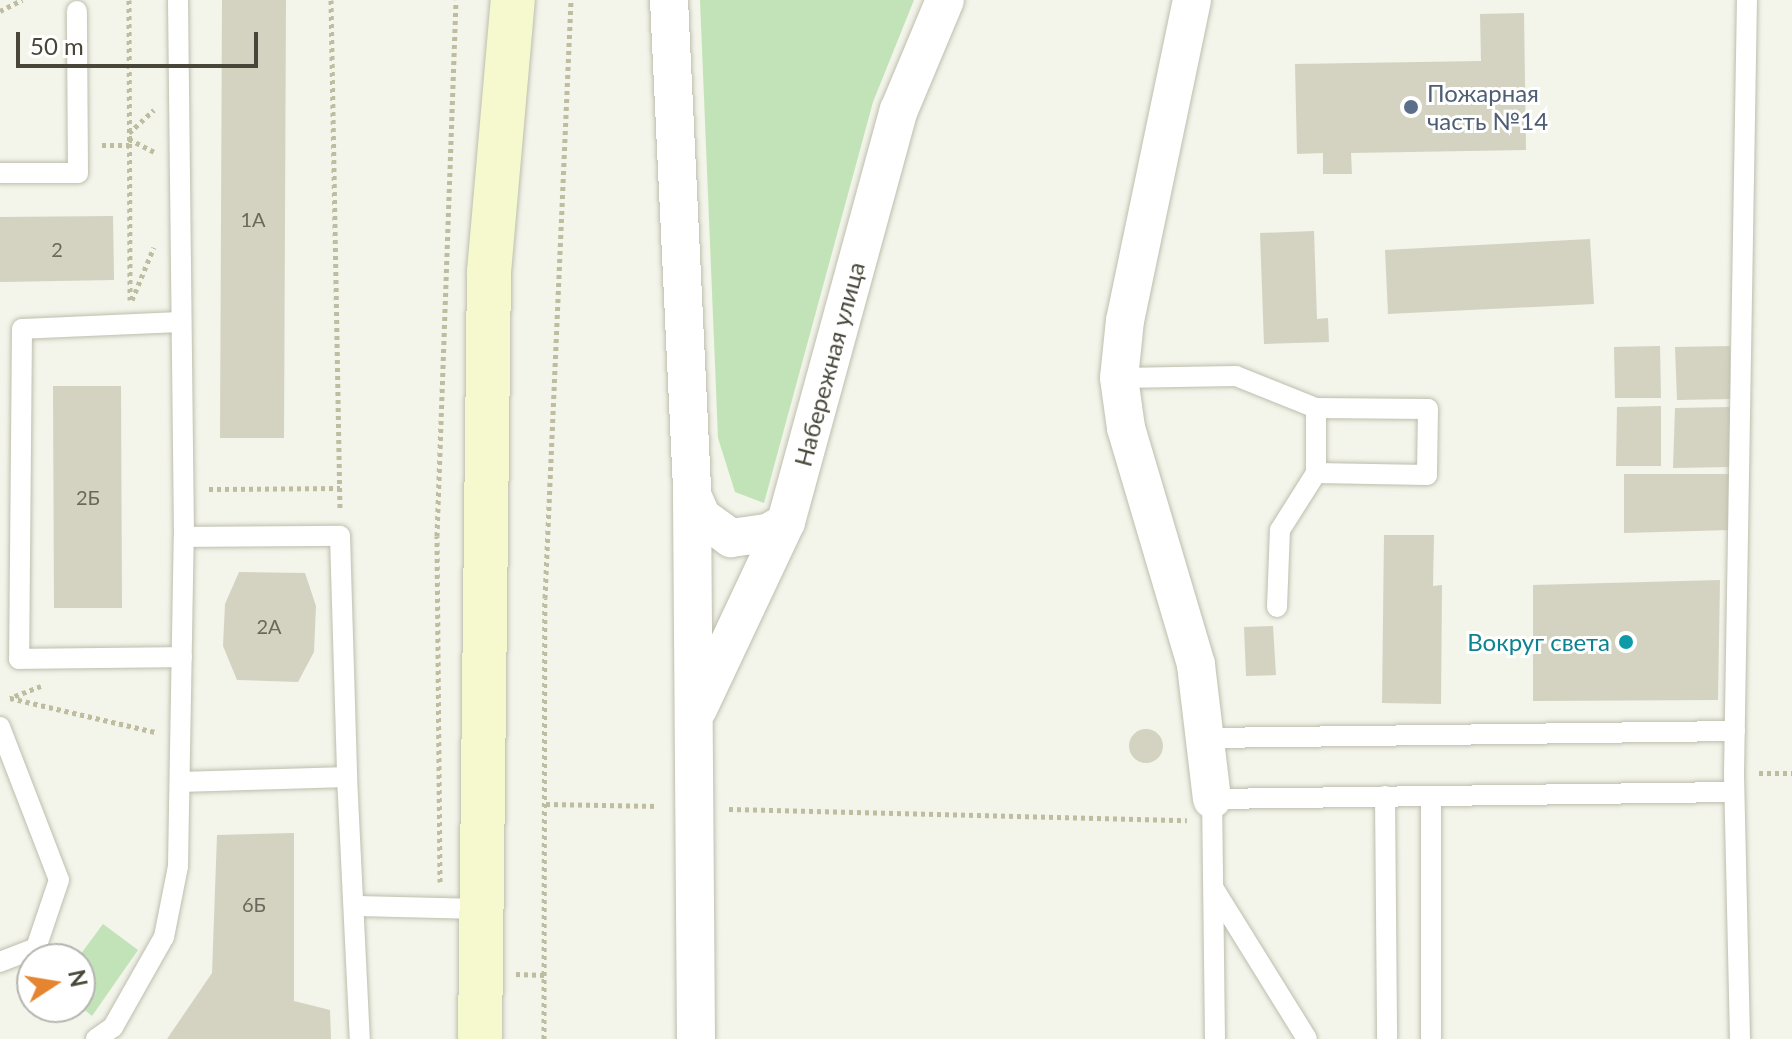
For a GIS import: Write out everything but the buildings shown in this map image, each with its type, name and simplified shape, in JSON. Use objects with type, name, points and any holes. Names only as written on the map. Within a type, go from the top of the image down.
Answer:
[{"type":"street","points":[[480,1039],[460,908],[488,287],[513,0]]},
{"type":"street","points":[[669,0],[692,495],[696,1039]]},
{"type":"street","name":"Набережная улица","points":[[693,720],[786,522],[899,110],[945,0]]},
{"type":"street","points":[[1192,0],[1125,320],[1119,378],[1126,428],[1196,665],[1208,738],[1212,810]]},
{"type":"street","points":[[692,495],[702,517],[731,538],[758,536],[786,522]]},
{"type":"lane","points":[[96,1039],[113,1027],[164,937],[178,866],[184,537],[178,0]]},
{"type":"lane","points":[[1740,1039],[1734,792],[1747,0]]},
{"type":"lane","points":[[0,173],[78,173],[77,11]]},
{"type":"lane","points":[[181,322],[22,329],[19,659],[182,657]]},
{"type":"lane","points":[[1119,378],[1236,376],[1316,408],[1428,409],[1427,475],[1316,473]]},
{"type":"lane","points":[[1277,607],[1280,530],[1316,473],[1316,408]]},
{"type":"lane","points":[[184,537],[340,536],[347,777],[357,906],[360,1039]]},
{"type":"lane","points":[[0,962],[36,948],[59,880],[2,726]]},
{"type":"lane","points":[[1208,738],[1735,731]]},
{"type":"lane","points":[[181,782],[347,777]]},
{"type":"lane","points":[[1215,1039],[1212,810],[1385,796],[1734,792]]},
{"type":"lane","points":[[1385,796],[1387,1039]]},
{"type":"lane","points":[[1431,796],[1431,1039]]},
{"type":"lane","points":[[1214,889],[1307,1039]]},
{"type":"lane","points":[[357,906],[460,908]]},
{"type":"path","points":[[0,11],[22,0]]},
{"type":"path","points":[[129,0],[130,305]]},
{"type":"path","points":[[331,0],[340,536]]},
{"type":"path","points":[[456,0],[437,536],[460,908]]},
{"type":"path","points":[[544,1039],[545,598],[571,0]]},
{"type":"path","points":[[183,489],[340,488]]},
{"type":"path","points":[[2,726],[19,659]]},
{"type":"path","points":[[10,698],[54,681]]},
{"type":"path","points":[[10,698],[181,738]]},
{"type":"path","points":[[546,804],[658,806]]},
{"type":"path","points":[[724,809],[1212,810]]},
{"type":"green space","points":[[700,0],[914,0],[873,102],[764,503],[735,492],[718,438]]},
{"type":"green space","points":[[103,924],[138,950],[96,1010],[96,943],[89,943]]},
{"type":"place","name":"Пожарная часть №14","points":[[1411,107]]},
{"type":"place","name":"Вокруг света","points":[[1626,642]]}]
